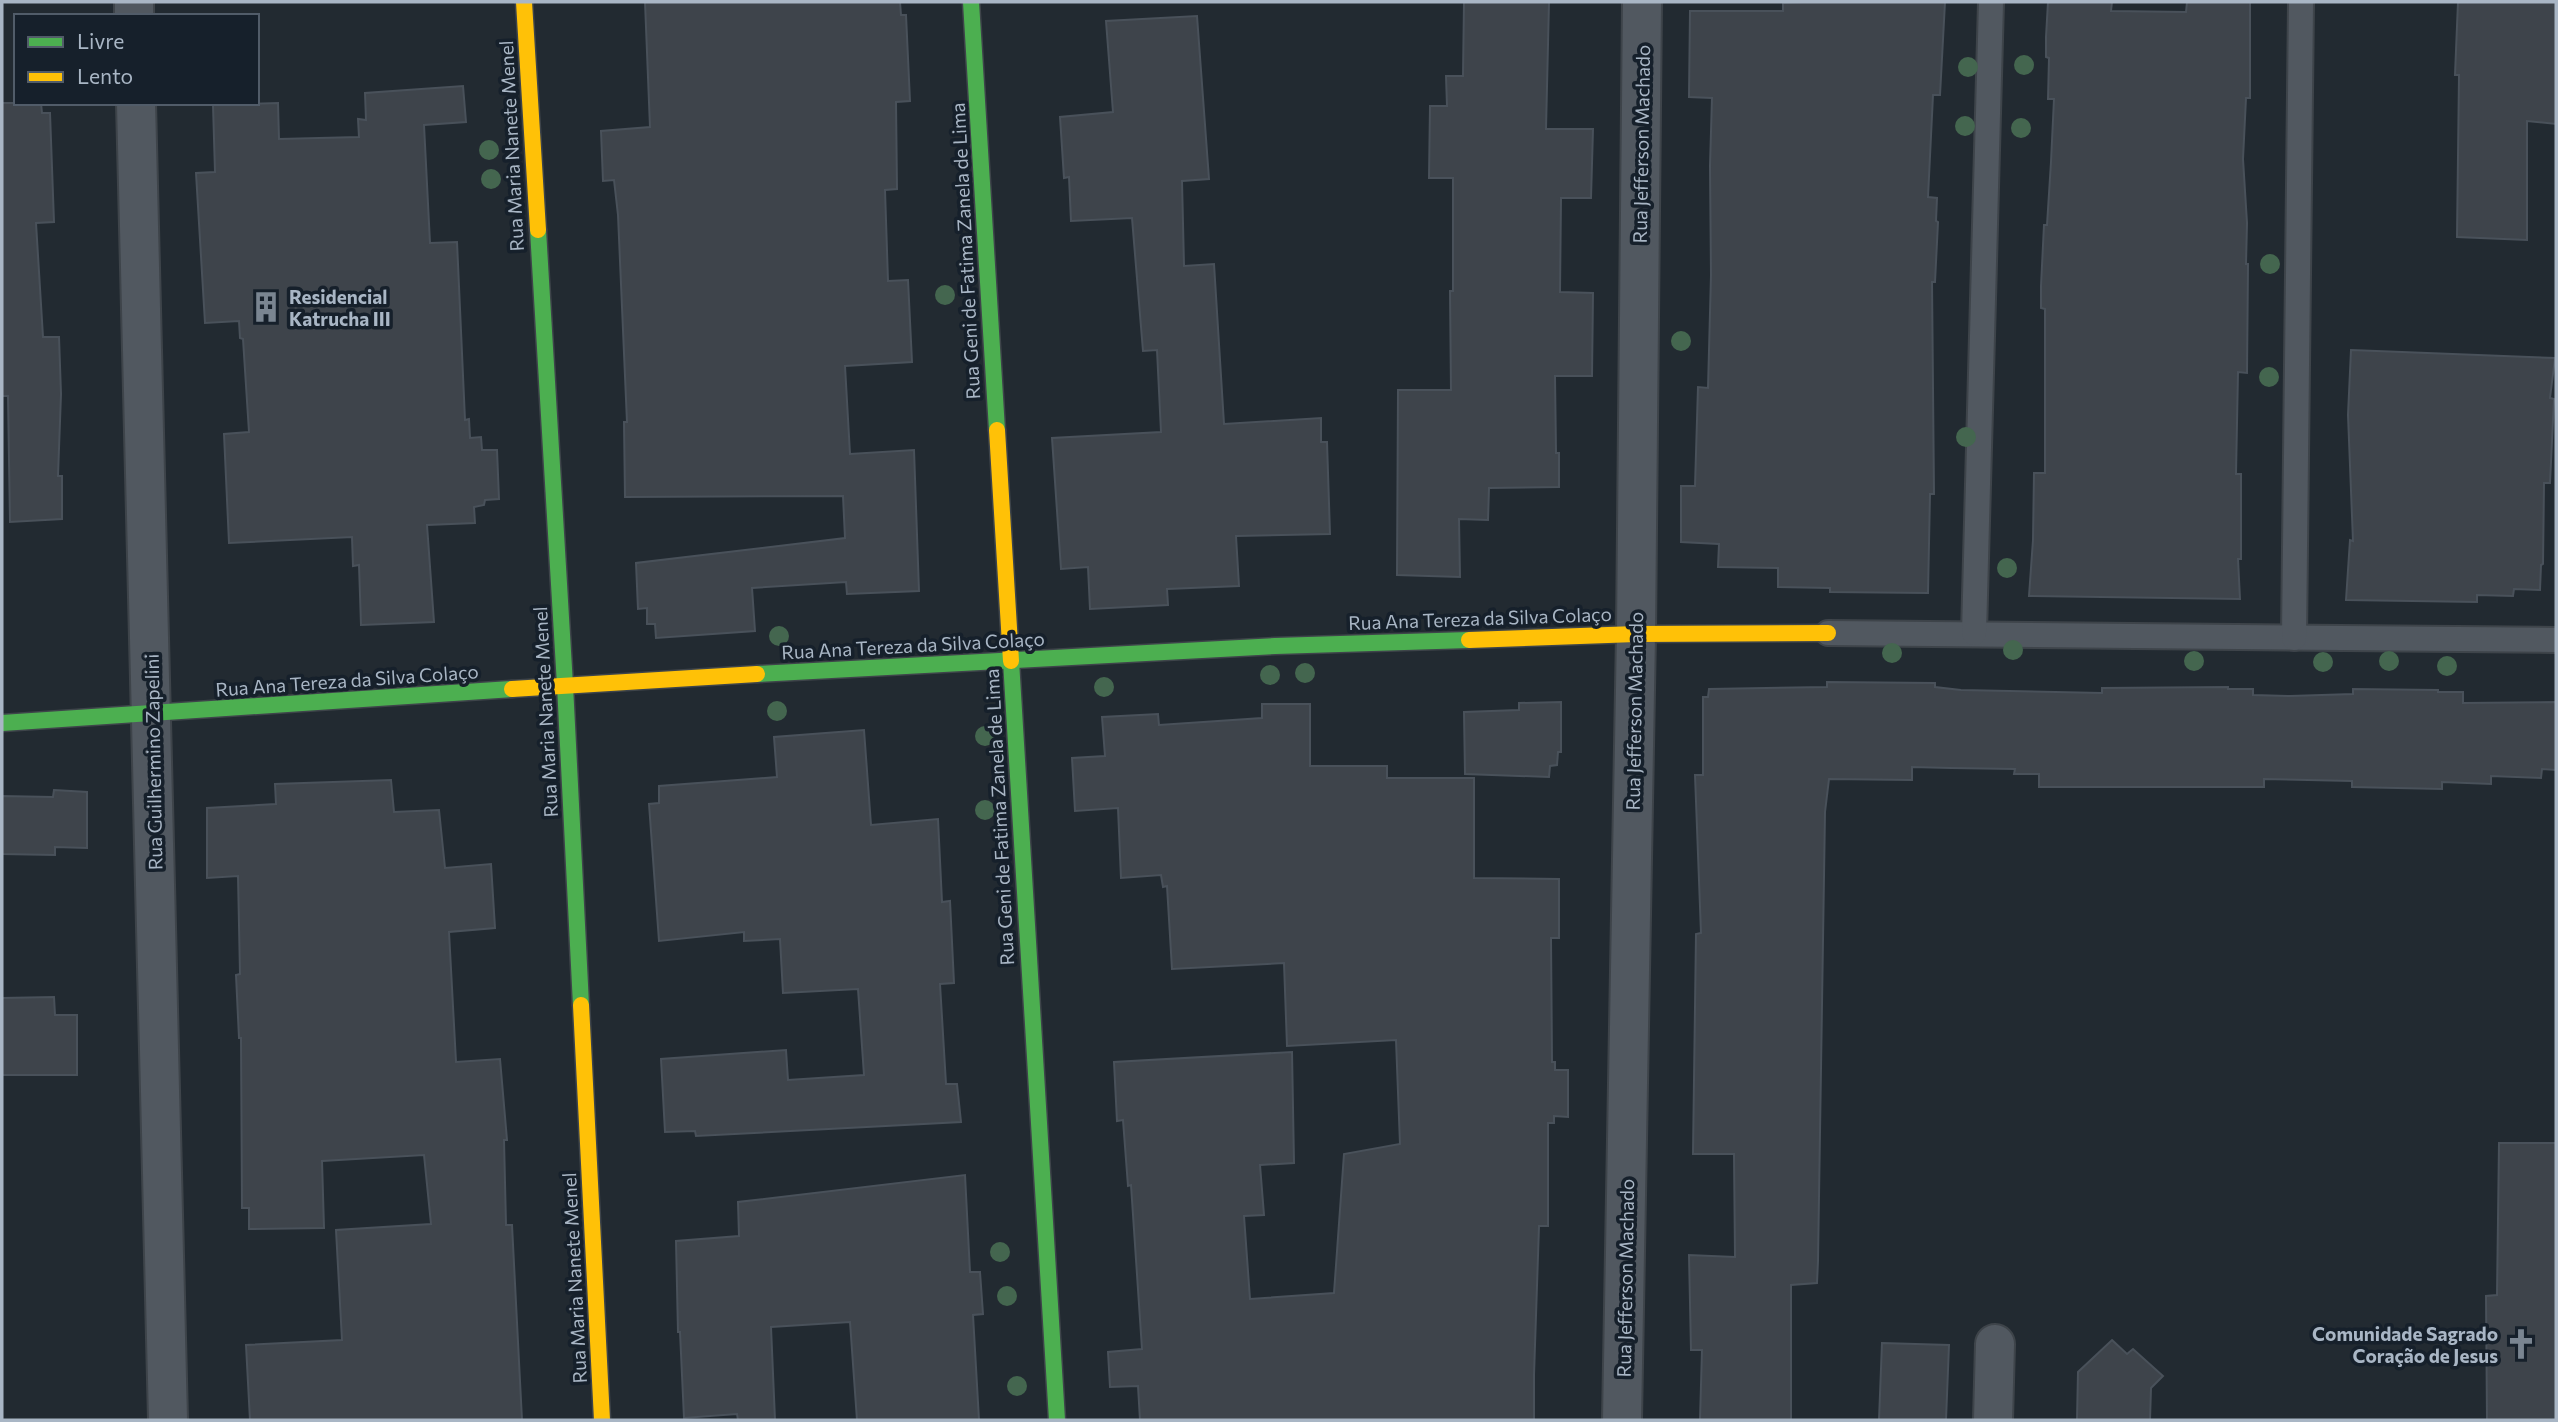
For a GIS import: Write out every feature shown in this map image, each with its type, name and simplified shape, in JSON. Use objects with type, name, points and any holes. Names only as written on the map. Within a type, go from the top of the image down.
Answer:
[{"type":"street","name":"Rua Maria Nanete Menel","points":[[524,2],[565,685],[603,1420]]},
{"type":"street","name":"Rua Geni de Fatima Zanela de Lima","points":[[971,2],[1057,1420]]},
{"type":"street","name":"Rua Jefferson Machado","points":[[1622,1420],[1636,634],[1642,2]]},
{"type":"street","name":"Rua Guilhermino Zapelini","points":[[136,105],[169,1420]]},
{"type":"street","name":"Rua Ana Tereza da Silva Colaço","points":[[2,723],[152,715],[565,685],[1394,641],[1636,634],[1828,633]]},
{"type":"street","points":[[1993,1420],[1995,1345]]},
{"type":"lane","points":[[1974,632],[1991,2]]},
{"type":"lane","points":[[2294,638],[2301,2]]},
{"type":"lane","points":[[1828,633],[1974,632],[2556,640]]},
{"type":"building","points":[[645,2],[900,2],[901,15],[906,15],[910,101],[896,102],[897,189],[885,190],[888,281],[908,280],[912,362],[845,366],[850,454],[914,450],[919,591],[847,594],[846,582],[752,588],[755,631],[656,638],[655,624],[647,624],[647,608],[638,609],[636,563],[845,538],[843,496],[625,497],[624,422],[627,422],[618,215],[614,180],[603,181],[601,131],[650,127]]},
{"type":"building","points":[[1464,2],[1549,2],[1546,129],[1593,129],[1591,198],[1561,198],[1560,292],[1593,293],[1592,376],[1555,376],[1559,487],[1489,488],[1488,520],[1459,519],[1460,577],[1397,575],[1398,390],[1451,390],[1453,178],[1429,178],[1430,106],[1447,106],[1446,76],[1463,76]]},
{"type":"building","points":[[1945,2],[1940,95],[1933,95],[1928,197],[1937,198],[1938,222],[1935,282],[1932,282],[1934,494],[1930,494],[1928,593],[1830,592],[1830,588],[1778,587],[1778,568],[1718,567],[1719,544],[1681,542],[1681,486],[1695,486],[1698,387],[1708,388],[1711,275],[1712,98],[1689,97],[1690,11],[1783,11],[1783,3]]},
{"type":"building","points":[[2048,2],[2112,2],[2111,11],[2186,12],[2187,2],[2250,2],[2250,98],[2246,98],[2243,159],[2248,264],[2247,373],[2238,372],[2236,474],[2241,474],[2241,559],[2238,559],[2240,599],[2029,596],[2034,473],[2045,473],[2045,309],[2041,308],[2041,286],[2054,99],[2048,99]]},
{"type":"building","points":[[2458,2],[2556,2],[2556,124],[2527,121],[2527,240],[2457,237],[2459,75],[2455,75]]},
{"type":"building","points":[[1197,16],[1209,179],[1182,181],[1184,266],[1214,264],[1224,424],[1321,418],[1321,442],[1327,442],[1330,534],[1236,536],[1239,586],[1167,589],[1168,605],[1090,609],[1088,567],[1061,569],[1052,438],[1161,432],[1157,350],[1143,351],[1132,218],[1071,221],[1069,177],[1064,178],[1060,117],[1113,112],[1106,21]]},
{"type":"building","points":[[463,86],[466,122],[424,125],[430,243],[457,242],[465,420],[469,419],[470,438],[481,437],[482,450],[497,450],[499,499],[485,500],[484,505],[474,507],[475,523],[427,525],[434,622],[361,625],[359,565],[353,566],[352,537],[229,543],[224,434],[249,432],[243,339],[240,338],[239,321],[205,323],[196,173],[215,172],[213,105],[278,103],[279,139],[359,137],[358,119],[366,120],[365,93]]},
{"type":"building","points":[[2,103],[41,105],[42,113],[50,113],[54,222],[36,223],[43,337],[59,337],[61,394],[58,476],[62,476],[62,519],[10,522],[8,396],[2,396]]},
{"type":"building","points":[[2351,350],[2555,358],[2550,398],[2554,399],[2550,483],[2544,483],[2540,590],[2514,589],[2513,596],[2477,595],[2477,602],[2346,600],[2350,540],[2353,541],[2348,415]]},
{"type":"building","points":[[1827,682],[1935,683],[1935,687],[1961,690],[2102,693],[2102,688],[2228,687],[2253,689],[2253,695],[2290,696],[2353,694],[2353,689],[2438,690],[2463,692],[2463,703],[2556,702],[2556,770],[2542,769],[2541,778],[2491,776],[2491,784],[2442,782],[2442,789],[2352,787],[2352,781],[2264,779],[2264,787],[2039,787],[2039,774],[2014,774],[2015,769],[1912,767],[1912,780],[1829,779],[1825,812],[1817,1283],[1791,1285],[1791,1420],[1700,1420],[1702,1350],[1691,1350],[1689,1255],[1735,1257],[1734,1154],[1693,1154],[1696,934],[1701,933],[1695,775],[1703,775],[1703,697],[1708,697],[1709,689],[1827,687]]},
{"type":"building","points":[[1561,702],[1561,752],[1558,752],[1557,765],[1550,766],[1549,777],[1465,774],[1464,712],[1519,710],[1519,703]]},
{"type":"building","points":[[1262,704],[1310,704],[1310,766],[1387,766],[1387,778],[1474,778],[1474,878],[1559,879],[1559,938],[1551,938],[1552,1062],[1555,1062],[1555,1070],[1568,1070],[1568,1117],[1554,1116],[1554,1123],[1548,1123],[1548,1226],[1539,1226],[1534,1420],[1140,1420],[1138,1386],[1110,1387],[1108,1352],[1142,1349],[1131,1185],[1128,1186],[1123,1120],[1117,1121],[1114,1062],[1292,1052],[1294,1163],[1260,1165],[1264,1215],[1244,1216],[1250,1299],[1334,1293],[1344,1154],[1400,1144],[1396,1040],[1287,1046],[1284,963],[1172,969],[1167,886],[1163,887],[1161,875],[1121,878],[1118,808],[1075,811],[1072,758],[1105,756],[1102,717],[1158,714],[1159,725],[1262,718]]},
{"type":"building","points":[[864,730],[871,825],[938,819],[942,902],[950,901],[954,983],[940,984],[946,1084],[957,1084],[961,1122],[696,1136],[695,1131],[665,1132],[661,1059],[786,1050],[788,1080],[864,1075],[858,989],[783,993],[780,939],[744,941],[744,932],[659,941],[649,804],[659,803],[659,786],[777,777],[774,737]]},
{"type":"building","points":[[391,780],[394,812],[439,810],[445,868],[491,864],[495,928],[449,932],[456,1062],[500,1059],[507,1140],[504,1140],[506,1225],[512,1225],[522,1420],[250,1420],[246,1345],[342,1340],[336,1230],[431,1224],[424,1155],[322,1161],[324,1228],[249,1229],[249,1208],[242,1208],[241,1038],[236,975],[240,974],[238,876],[207,878],[207,808],[276,804],[275,784]]},
{"type":"building","points":[[54,790],[87,792],[87,848],[55,847],[55,855],[2,854],[2,796],[53,797]]},
{"type":"building","points":[[54,997],[55,1015],[77,1015],[77,1075],[2,1075],[2,998]]},
{"type":"building","points":[[2499,1143],[2556,1143],[2556,1420],[2487,1420],[2486,1296],[2497,1295]]},
{"type":"building","points":[[965,1175],[970,1272],[980,1272],[983,1314],[973,1315],[979,1420],[857,1420],[850,1322],[771,1327],[775,1420],[738,1420],[737,1414],[684,1418],[678,1332],[676,1241],[739,1236],[738,1202]]},
{"type":"building","points":[[2112,1340],[2127,1354],[2133,1349],[2163,1376],[2151,1388],[2150,1420],[2077,1420],[2078,1372]]},
{"type":"building","points":[[1882,1343],[1949,1345],[1946,1420],[1879,1420]]},
{"type":"traffic: fast","points":[[971,2],[997,430]]},
{"type":"traffic: fast","points":[[538,230],[581,1005]]},
{"type":"traffic: fast","points":[[757,674],[1275,646],[1469,640]]},
{"type":"traffic: fast","points":[[1011,661],[1057,1420]]},
{"type":"traffic: fast","points":[[2,723],[512,689]]},
{"type":"traffic: slow","points":[[524,2],[538,230]]},
{"type":"traffic: slow","points":[[997,430],[1011,661]]},
{"type":"traffic: slow","points":[[1469,640],[1636,634],[1828,633]]},
{"type":"traffic: slow","points":[[512,689],[757,674]]},
{"type":"traffic: slow","points":[[581,1005],[602,1420]]},
{"type":"place","name":"Residencial Katrucha III","points":[[266,307]]},
{"type":"place","name":"Comunidade Sagrado Coração de Jesus","points":[[2521,1344]]}]
